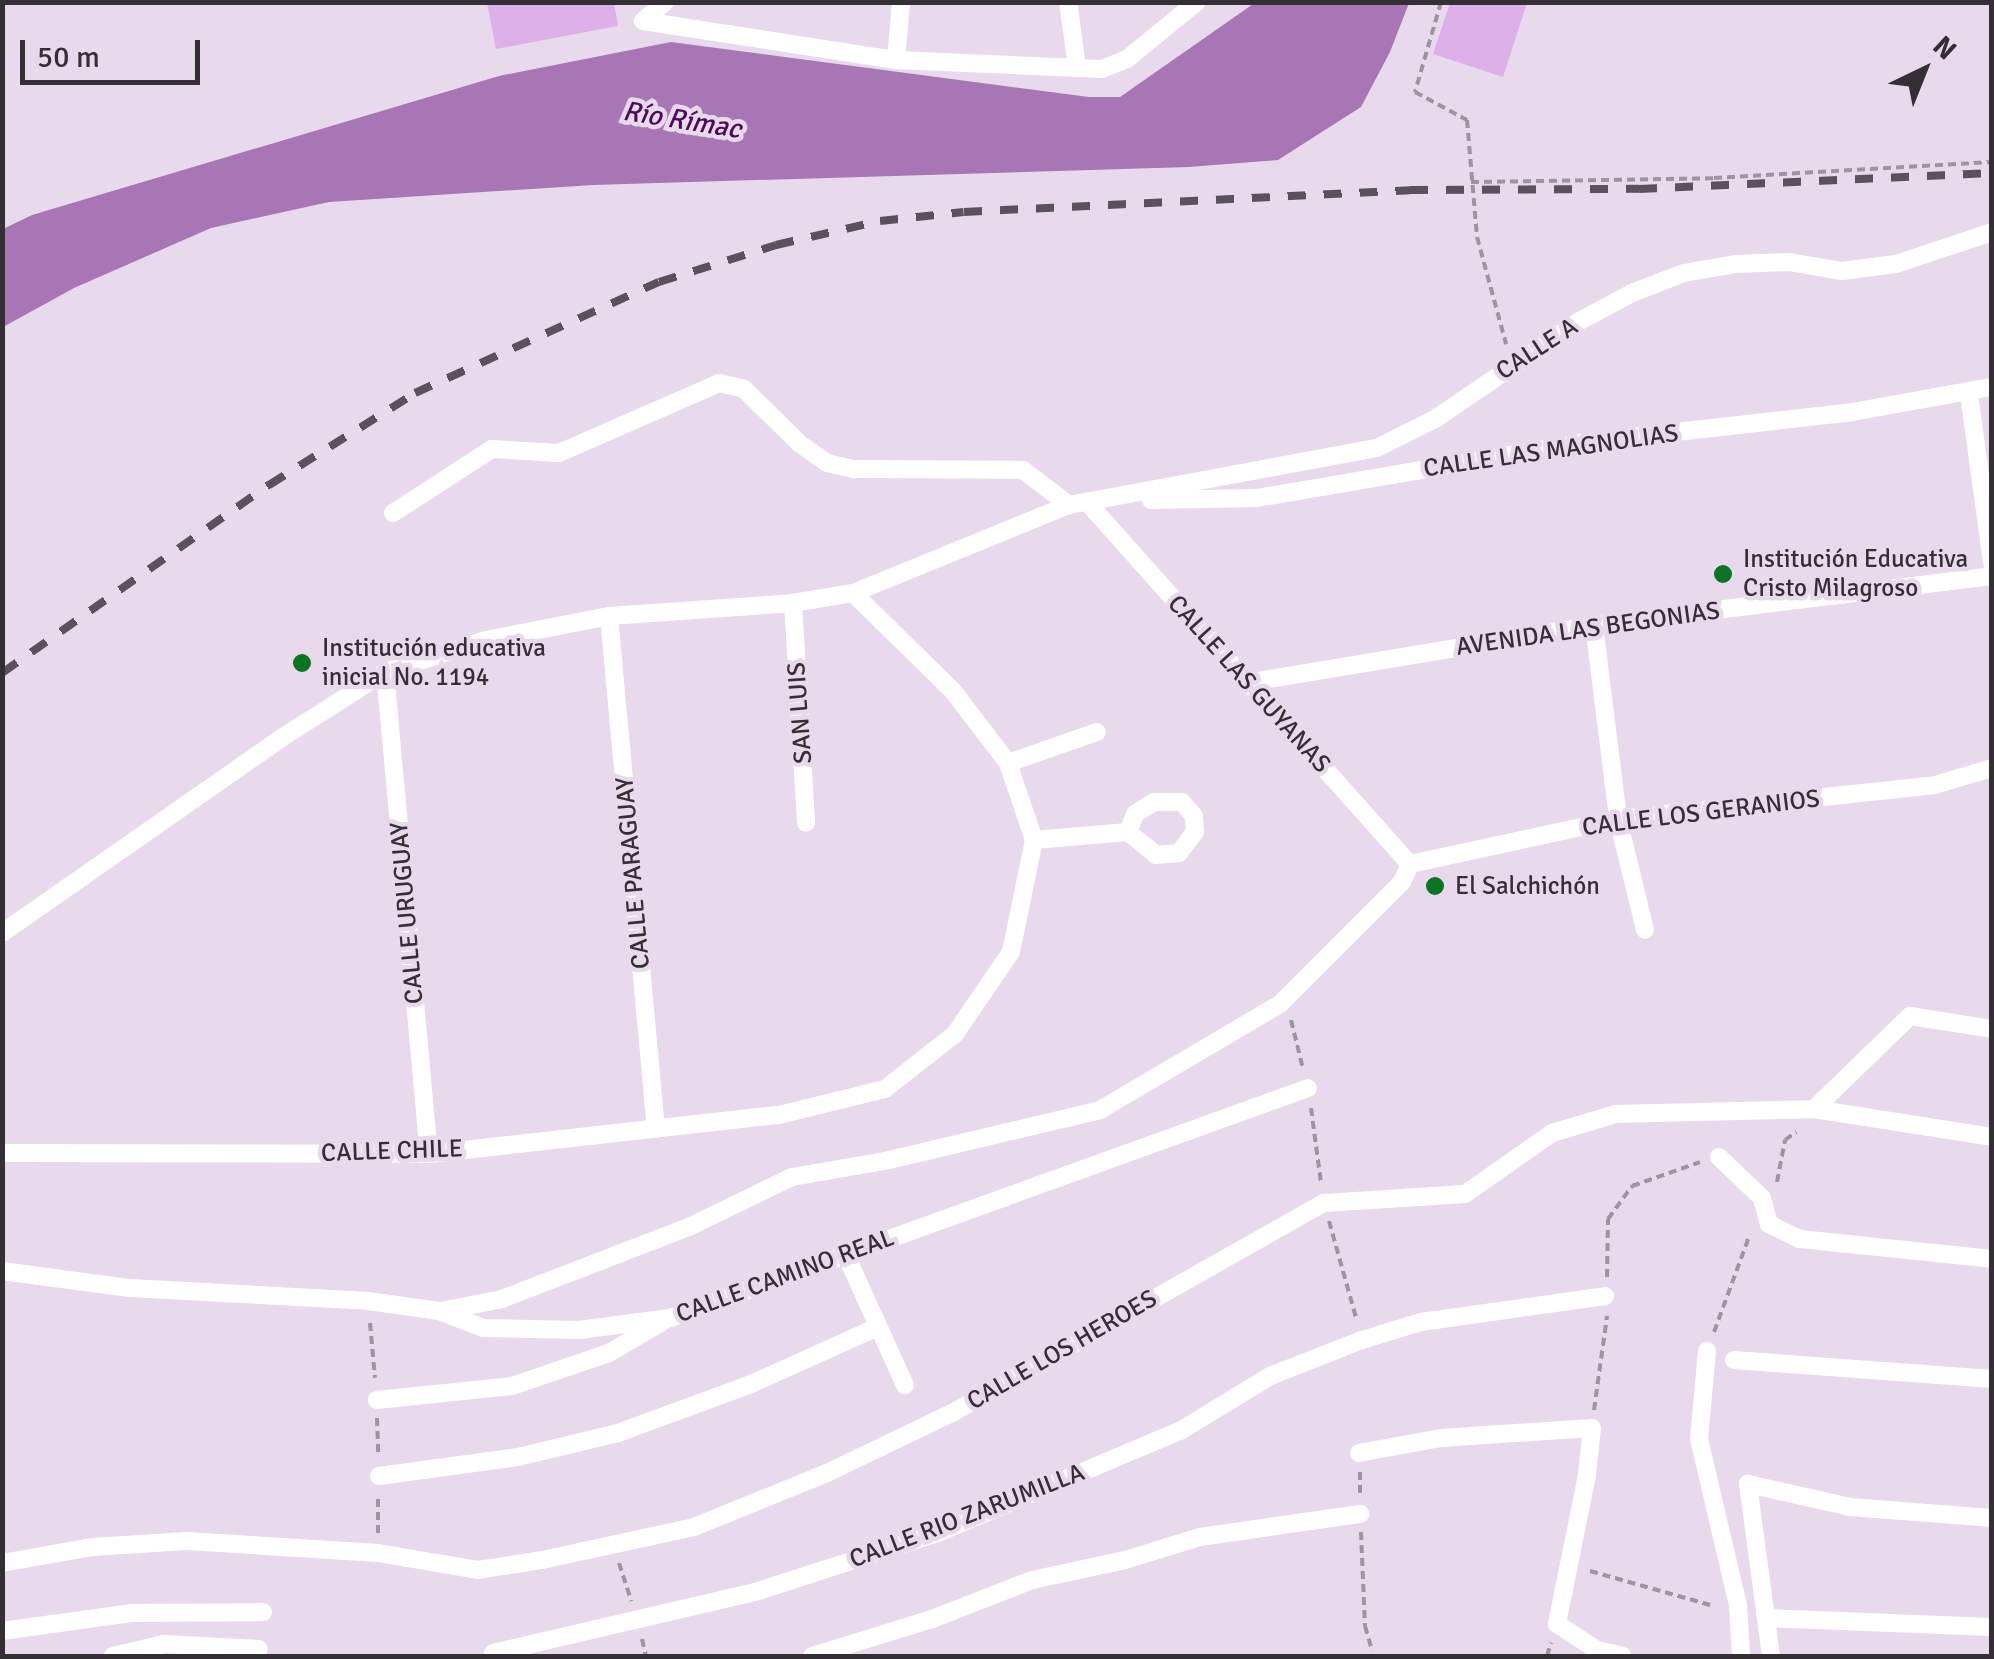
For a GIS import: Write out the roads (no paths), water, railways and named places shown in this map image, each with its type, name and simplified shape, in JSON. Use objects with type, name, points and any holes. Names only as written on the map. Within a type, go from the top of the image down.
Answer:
[{"type":"street","points":[[665,2],[644,21],[896,60],[1102,69],[1127,59],[1197,2]]},
{"type":"street","points":[[896,60],[901,2]]},
{"type":"street","points":[[1068,2],[1077,67]]},
{"type":"street","name":"CALLE A","points":[[2,934],[283,737],[386,672],[486,640],[610,616],[793,602],[854,593],[1069,505],[1377,448],[1435,419],[1512,365],[1632,292],[1684,273],[1736,264],[1789,262],[1842,271],[1896,264],[1992,232]]},
{"type":"street","points":[[393,513],[492,449],[558,453],[719,384],[744,388],[800,444],[827,462],[854,469],[1023,470],[1069,505]]},
{"type":"street","name":"CALLE LAS MAGNOLIAS","points":[[1110,500],[1258,498],[1578,444],[1969,394],[1992,387]]},
{"type":"street","points":[[1969,394],[1992,562]]},
{"type":"street","name":"CALLE LAS GUYANAS","points":[[1088,502],[1410,864]]},
{"type":"street","name":"AVENIDA LAS BEGONIAS","points":[[1246,683],[1594,625],[1992,576]]},
{"type":"street","points":[[854,593],[953,691],[1008,763],[1034,840],[1128,832]]},
{"type":"street","name":"SAN LUIS","points":[[793,602],[806,823]]},
{"type":"street","name":"CALLE PARAGUAY","points":[[610,616],[656,1129]]},
{"type":"street","points":[[1594,625],[1618,819],[1644,930]]},
{"type":"street","name":"CALLE URUGUAY","points":[[386,672],[430,1154]]},
{"type":"street","points":[[1008,763],[1097,732]]},
{"type":"street","name":"CALLE LOS GERANIOS","points":[[1410,864],[1618,819],[1935,785],[1992,768]]},
{"type":"street","name":"CALLE CHILE","points":[[2,1152],[430,1154],[779,1115],[885,1089],[954,1034],[1010,952],[1034,840]]},
{"type":"street","points":[[438,1311],[502,1299],[691,1226],[792,1177],[885,1161],[1100,1110],[1280,1004],[1402,882],[1410,864]]},
{"type":"street","points":[[1814,1109],[1910,1016],[1992,1029]]},
{"type":"street","name":"CALLE CAMINO REAL","points":[[2,1271],[130,1288],[368,1300],[438,1311],[483,1328],[579,1330],[670,1318],[1308,1088]]},
{"type":"street","name":"CALLE LOS HEROES","points":[[2,1564],[92,1547],[187,1541],[378,1553],[478,1570],[694,1527],[827,1473],[954,1412],[1324,1203],[1465,1194],[1552,1132],[1616,1114],[1684,1109],[1730,1114],[1814,1109],[1992,1138]]},
{"type":"street","points":[[1719,1157],[1762,1198],[1769,1224],[1800,1240],[1992,1259]]},
{"type":"street","points":[[846,1253],[906,1385]]},
{"type":"street","name":"CALLE RIO ZARUMILLA","points":[[493,1653],[755,1592],[938,1532],[1180,1432],[1270,1376],[1362,1340],[1421,1322],[1606,1296]]},
{"type":"street","points":[[377,1400],[512,1386],[609,1353],[670,1318]]},
{"type":"street","points":[[378,1476],[518,1458],[618,1433],[750,1384],[878,1327]]},
{"type":"street","points":[[1707,1351],[1699,1439],[1738,1605],[1741,1656]]},
{"type":"street","points":[[1734,1360],[1992,1380]]},
{"type":"street","points":[[1359,1452],[1441,1438],[1592,1428],[1587,1475],[1566,1564],[1557,1624],[1598,1650],[1622,1656]]},
{"type":"street","points":[[1772,1656],[1748,1484],[1850,1507],[1992,1518]]},
{"type":"street","points":[[812,1656],[916,1624],[1032,1580],[1125,1560],[1200,1537],[1360,1514]]},
{"type":"street","points":[[2,1631],[132,1613],[262,1612]]},
{"type":"street","points":[[1766,1618],[1992,1627]]},
{"type":"street","points":[[113,1656],[164,1644],[258,1649]]},
{"type":"water","name":"Río Rímac","points":[[1256,2],[1409,3],[1390,52],[1361,107],[1278,160],[1189,167],[593,185],[329,202],[211,228],[74,288],[3,327],[3,229],[32,215],[499,76],[671,42],[1089,97],[1120,97]]},
{"type":"railway","points":[[2,673],[269,485],[415,393],[659,282],[776,245],[880,221],[964,212],[1410,190],[1639,189],[1992,173]]},
{"type":"place","name":"Institución Educativa Cristo Milagroso","points":[[1723,574]]},
{"type":"place","name":"Institución educativa inicial No. 1194","points":[[302,663]]},
{"type":"place","name":"El Salchichón","points":[[1435,886]]}]
